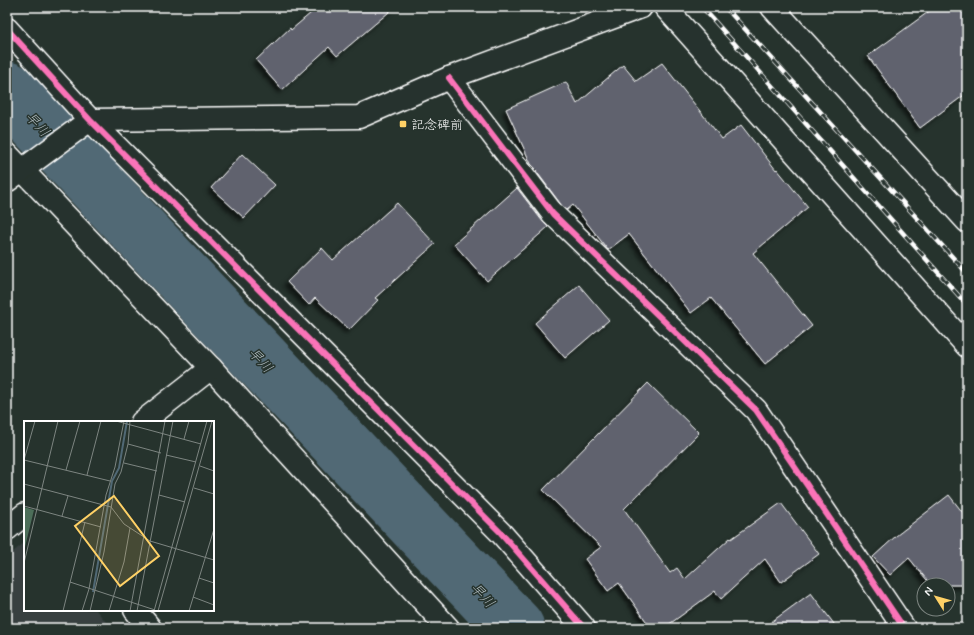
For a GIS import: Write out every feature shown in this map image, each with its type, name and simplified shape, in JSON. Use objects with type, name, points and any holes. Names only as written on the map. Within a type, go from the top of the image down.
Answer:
[{"type":"street","points":[[448,628],[212,368],[12,168],[90,120],[359,117],[449,78],[641,7]]},
{"type":"street","points":[[665,7],[967,346]]},
{"type":"street","points":[[772,7],[967,221]]},
{"type":"street","points":[[7,29],[90,120],[501,533],[584,628]]},
{"type":"street","points":[[449,78],[553,214],[756,410],[904,628]]},
{"type":"street","points":[[143,421],[212,368]]},
{"type":"street","points":[[7,529],[24,515]]},
{"type":"street","points":[[136,611],[150,628]]},
{"type":"shaded area","points":[[24,543],[24,611],[97,611],[111,628],[7,628],[7,557]]},
{"type":"building","points":[[318,7],[395,7],[337,56],[329,47],[282,90],[256,60],[290,28],[291,30]]},
{"type":"building","points":[[935,7],[967,7],[967,93],[920,128],[868,56]]},
{"type":"building","points":[[662,63],[722,139],[741,125],[776,170],[777,169],[808,207],[753,253],[812,326],[765,364],[711,298],[691,313],[629,234],[608,250],[573,205],[567,210],[562,206],[536,171],[537,170],[531,164],[506,109],[566,82],[577,104],[623,65],[636,81]]},
{"type":"building","points":[[242,154],[275,185],[244,218],[211,188]]},
{"type":"building","points":[[517,188],[548,227],[487,281],[454,244]]},
{"type":"building","points":[[397,203],[435,244],[375,298],[378,300],[349,330],[315,298],[309,305],[287,282],[322,248],[333,260]]},
{"type":"building","points":[[579,285],[609,320],[565,358],[535,323]]},
{"type":"building","points":[[648,383],[699,433],[624,509],[670,573],[677,568],[685,579],[730,538],[731,539],[781,503],[819,554],[781,582],[765,559],[721,599],[715,591],[664,628],[651,628],[619,583],[608,591],[585,559],[601,547],[543,490]]},
{"type":"building","points":[[949,495],[967,518],[967,585],[956,585],[956,577],[924,577],[909,558],[890,575],[873,557],[896,536]]},
{"type":"building","points":[[811,593],[837,628],[763,628]]},
{"type":"waterway","name":"早川","points":[[7,91],[515,628]]},
{"type":"railway","points":[[702,7],[967,305]]},
{"type":"railway","points":[[725,7],[967,273]]},
{"type":"cycle path","points":[[7,29],[90,120],[501,533],[584,628]]},
{"type":"cycle path","points":[[449,78],[553,214],[756,410],[904,628]]},
{"type":"place","name":"記念碑前","points":[[403,124]]}]
